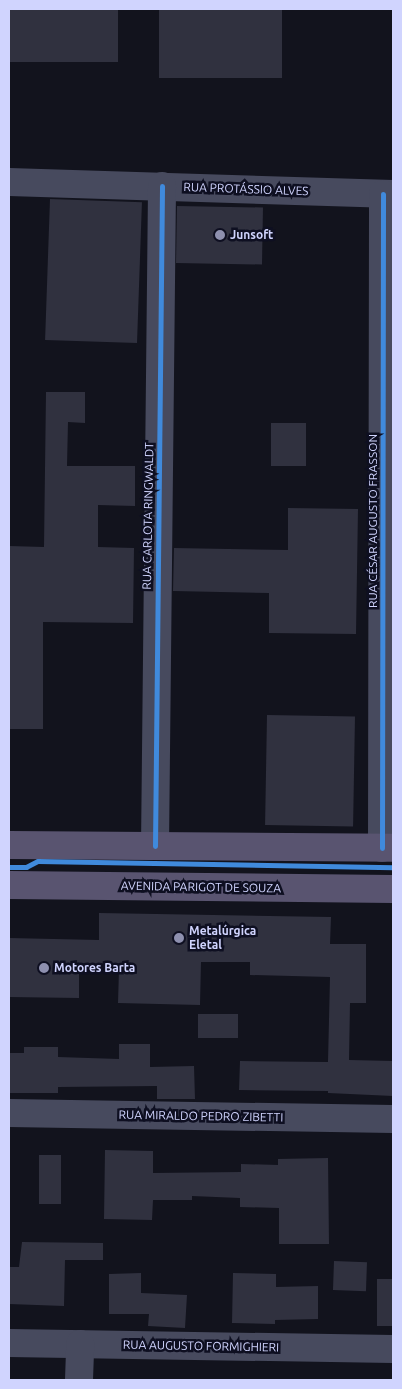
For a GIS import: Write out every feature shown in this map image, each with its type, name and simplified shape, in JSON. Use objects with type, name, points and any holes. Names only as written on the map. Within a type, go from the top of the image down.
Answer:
[{"type":"main road","points":[[9,845],[388,848]]},
{"type":"main road","points":[[9,858],[60,845]]},
{"type":"main road","name":"AVENIDA PARIGOT DE SOUZA","points":[[9,885],[393,889]]},
{"type":"street","name":"RUA PROTÁSSIO ALVES","points":[[9,182],[388,194]]},
{"type":"street","name":"RUA CARLOTA RINGWALDT","points":[[155,846],[162,186]]},
{"type":"street","name":"RUA CÉSAR AUGUSTO FRASSON","points":[[388,194],[388,848]]},
{"type":"street","name":"RUA MIRALDO PEDRO ZIBETTI","points":[[9,1113],[393,1119]]},
{"type":"street","name":"RUA AUGUSTO FORMIGHIERI","points":[[9,1343],[393,1349]]},
{"type":"street","points":[[79,1380],[80,1344]]},
{"type":"building","points":[[9,9],[118,9],[118,62],[9,62]]},
{"type":"building","points":[[159,9],[282,9],[282,78],[159,78]]},
{"type":"building","points":[[50,199],[142,202],[137,343],[45,340]]},
{"type":"building","name":"Junsoft","points":[[177,206],[263,208],[262,264],[176,263]]},
{"type":"building","points":[[46,392],[85,392],[85,423],[68,422],[67,466],[135,466],[135,506],[98,505],[98,547],[134,548],[133,623],[43,622],[43,729],[9,729],[9,546],[44,547]]},
{"type":"building","points":[[271,423],[306,423],[306,466],[271,466]]},
{"type":"building","points":[[288,508],[358,509],[356,634],[269,633],[269,593],[173,591],[174,548],[288,550]]},
{"type":"building","points":[[267,715],[355,717],[353,827],[265,825]]},
{"type":"building","points":[[99,913],[331,917],[330,944],[366,944],[366,1003],[350,1003],[349,1060],[393,1061],[393,1096],[328,1093],[328,1091],[239,1090],[240,1061],[328,1062],[330,977],[250,975],[250,962],[201,962],[200,1005],[118,1003],[119,969],[79,968],[79,998],[9,997],[9,938],[99,940]]},
{"type":"building","points":[[198,1014],[238,1014],[238,1038],[198,1038]]},
{"type":"building","points":[[119,1044],[150,1044],[150,1067],[194,1066],[195,1099],[157,1099],[157,1086],[58,1087],[58,1093],[9,1093],[9,1053],[24,1053],[24,1047],[58,1047],[58,1057],[119,1059]]},
{"type":"building","points":[[105,1150],[153,1151],[153,1173],[241,1172],[241,1164],[278,1165],[278,1159],[328,1158],[329,1244],[279,1244],[279,1208],[240,1207],[240,1198],[192,1196],[192,1200],[153,1200],[152,1220],[104,1219]]},
{"type":"building","points":[[39,1155],[61,1155],[61,1204],[39,1204]]},
{"type":"building","points":[[22,1242],[103,1243],[103,1260],[65,1260],[64,1306],[9,1304],[9,1267],[19,1267]]},
{"type":"building","points":[[334,1261],[367,1262],[366,1291],[333,1290]]},
{"type":"building","points":[[141,1273],[141,1293],[187,1295],[185,1328],[148,1326],[149,1314],[109,1314],[109,1274]]},
{"type":"building","points":[[233,1273],[276,1274],[276,1287],[318,1286],[318,1319],[275,1320],[275,1324],[232,1323]]},
{"type":"building","points":[[377,1279],[393,1279],[393,1326],[377,1326]]},
{"type":"cycle path","points":[[155,846],[162,186]]},
{"type":"cycle path","points":[[382,848],[383,194]]},
{"type":"cycle path","points":[[9,867],[26,867],[38,861],[393,867]]},
{"type":"place","name":"Junsoft","points":[[220,235]]},
{"type":"place","name":"Metalúrgica Eletal","points":[[179,938]]},
{"type":"place","name":"Motores Barta","points":[[44,968]]}]
